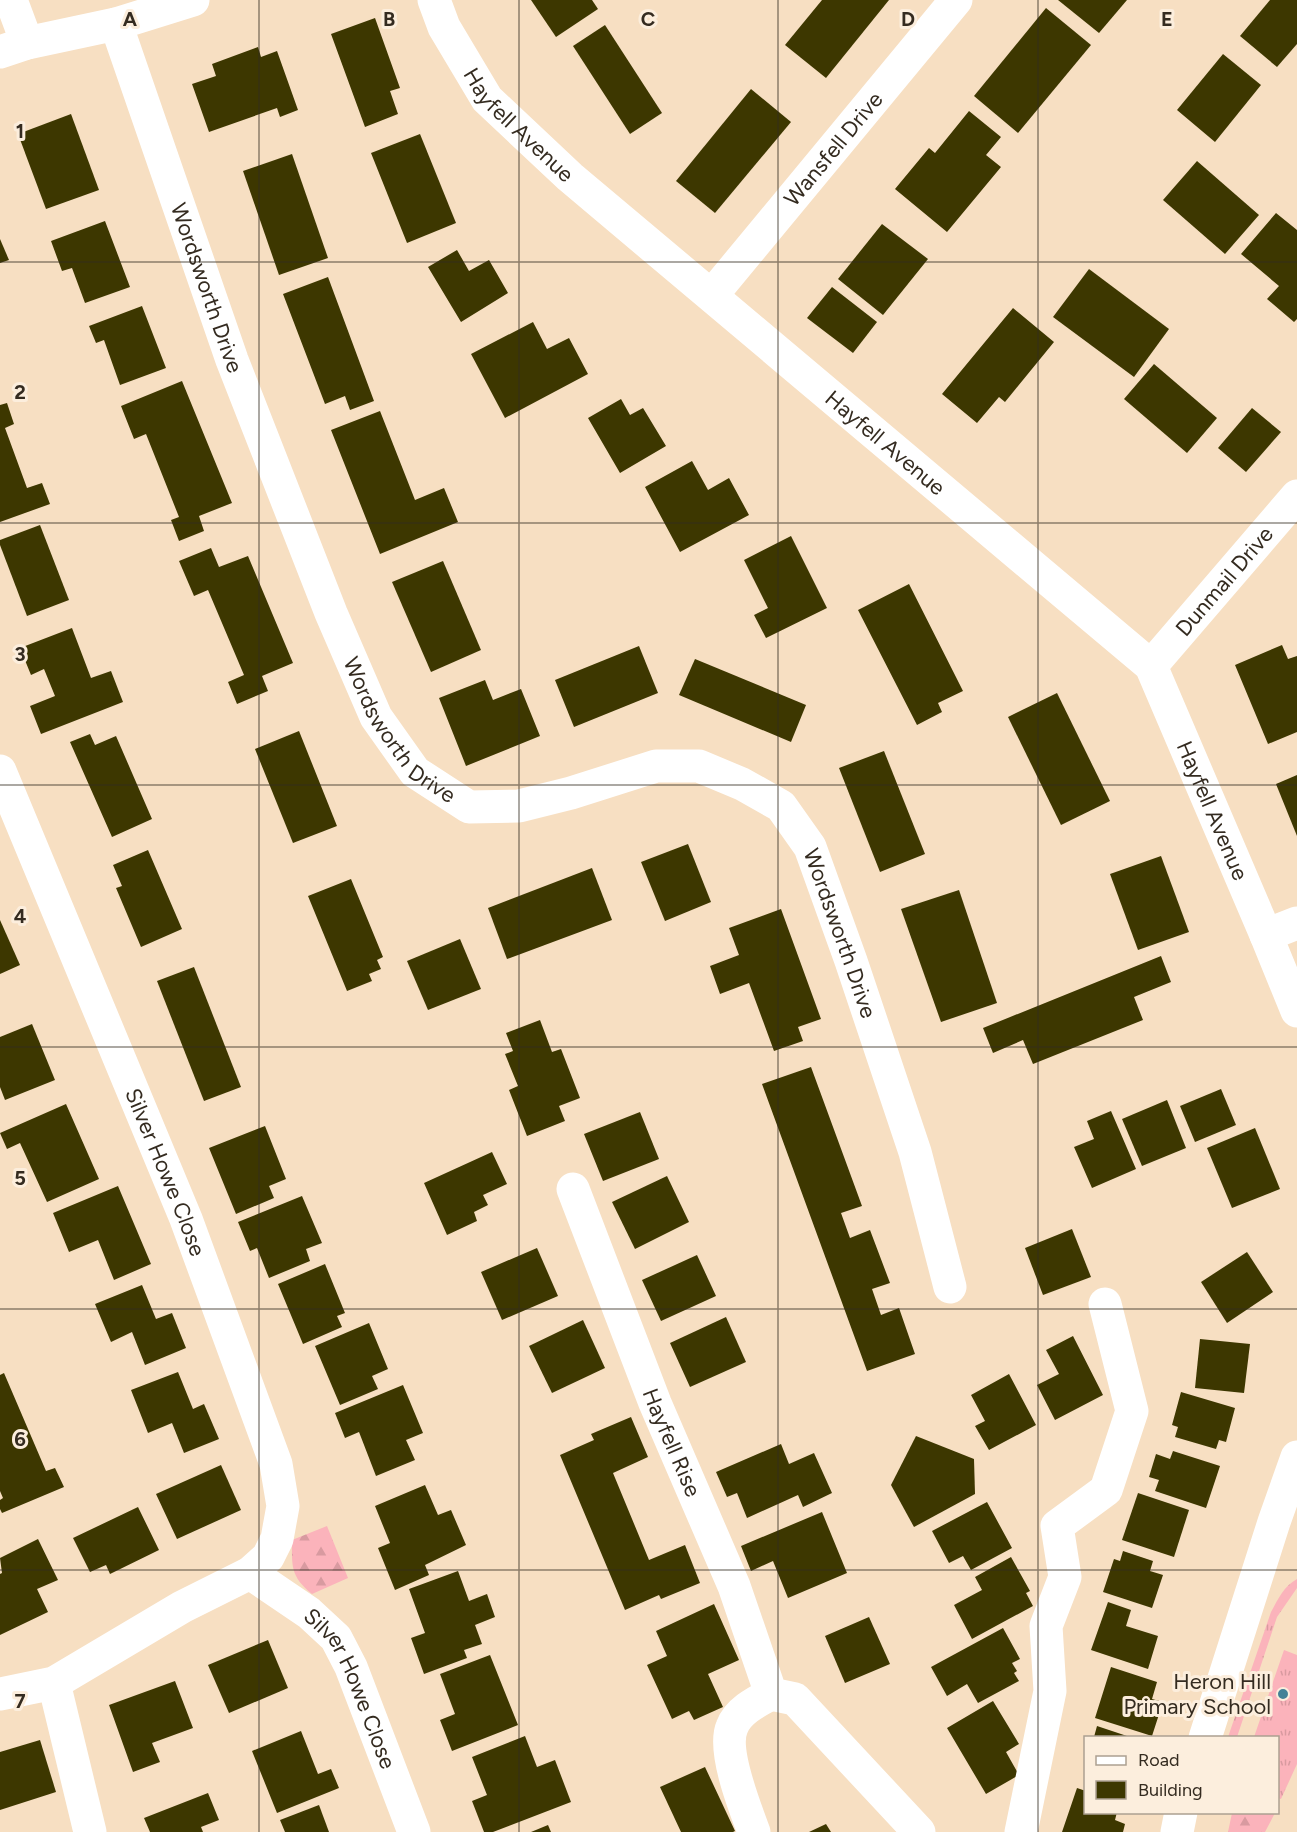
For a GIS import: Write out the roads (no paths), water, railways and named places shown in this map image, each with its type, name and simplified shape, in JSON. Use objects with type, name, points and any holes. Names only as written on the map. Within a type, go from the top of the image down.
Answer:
[{"type":"street","points":[[11,0],[14,47],[116,24],[193,0]]},
{"type":"street","name":"Hayfell Avenue","points":[[434,0],[444,27],[487,99],[570,177],[1151,666],[1297,1011]]},
{"type":"street","name":"Wansfell Drive","points":[[712,296],[956,0]]},
{"type":"street","name":"Wordsworth Drive","points":[[116,24],[232,360],[331,613],[376,717],[415,772],[469,807],[519,806],[571,793],[656,766],[699,766],[742,784],[781,806],[810,847],[847,951],[915,1152],[951,1287]]},
{"type":"street","name":"Dunmail Drive","points":[[1151,666],[1297,496]]},
{"type":"street","name":"Silver Howe Close","points":[[0,771],[186,1219],[276,1464],[283,1506],[277,1539],[268,1557],[250,1573],[182,1607],[54,1683],[0,1694]]},
{"type":"street","points":[[1266,935],[1297,923]]},
{"type":"street","name":"Hayfell Rise","points":[[573,1189],[655,1403],[734,1586],[771,1694]]},
{"type":"street","points":[[1021,1832],[1050,1691],[1046,1626],[1065,1577],[1057,1526],[1106,1490],[1132,1411],[1105,1304]]},
{"type":"street","points":[[1205,1736],[1297,1457]]},
{"type":"street","name":"Silver Howe Close","points":[[250,1573],[309,1613],[336,1638],[351,1667],[414,1832]]},
{"type":"street","points":[[54,1683],[90,1832]]},
{"type":"street","points":[[754,1832],[728,1752],[732,1727],[749,1705],[771,1694],[795,1699],[919,1832]]},
{"type":"street","points":[[1177,1832],[1181,1814]]},
{"type":"place","name":"Heron Hill Primary School","points":[[1283,1694]]}]
